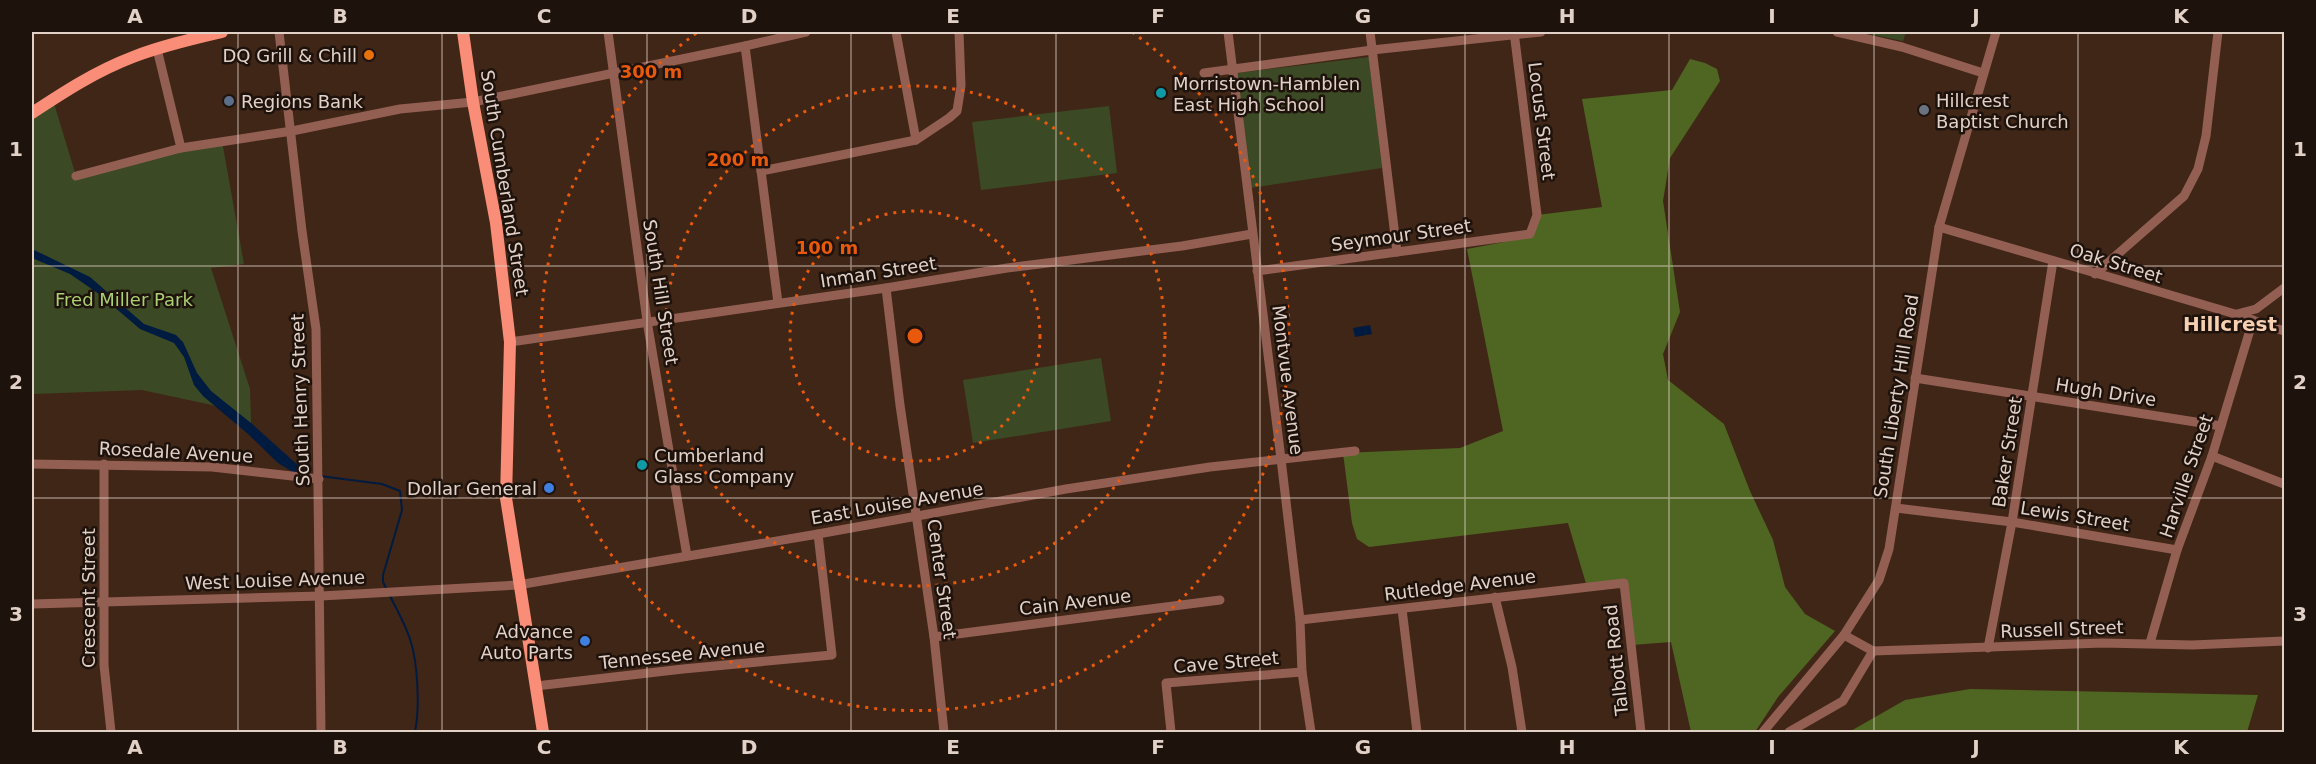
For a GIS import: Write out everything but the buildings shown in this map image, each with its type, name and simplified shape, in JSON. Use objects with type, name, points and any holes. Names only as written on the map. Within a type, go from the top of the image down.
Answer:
[{"type":"main road","points":[[32,113],[76,84],[110,67],[157,49],[222,32]]},
{"type":"main road","name":"South Cumberland Street","points":[[463,32],[473,102],[496,223],[510,342],[506,498],[543,732]]},
{"type":"street","name":"South Henry Street","points":[[279,32],[302,231],[316,328],[321,732]]},
{"type":"street","name":"South Hill Street","points":[[608,32],[647,321],[687,556]]},
{"type":"street","points":[[76,176],[181,148],[292,131],[400,109],[473,102],[806,32]]},
{"type":"street","points":[[896,32],[916,140]]},
{"type":"street","points":[[760,171],[916,140],[957,111],[961,86],[959,32]]},
{"type":"street","name":"Montvue Avenue","points":[[1228,32],[1281,459],[1300,620],[1302,672],[1311,732]]},
{"type":"street","points":[[1370,32],[1397,252]]},
{"type":"street","points":[[1204,73],[1372,50],[1514,33],[1541,32]]},
{"type":"street","points":[[1837,32],[1902,46],[1983,74]]},
{"type":"street","name":"South Liberty Hill Road","points":[[1763,732],[1845,635],[1879,580],[1890,549],[1938,227],[1996,32]]},
{"type":"street","points":[[2096,274],[2184,196],[2198,169],[2206,136],[2218,32]]},
{"type":"street","name":"Locust Street","points":[[1514,33],[1537,215]]},
{"type":"street","points":[[745,46],[778,303]]},
{"type":"street","points":[[157,49],[181,148]]},
{"type":"street","name":"Seymour Street","points":[[1257,271],[1530,234],[1537,215]]},
{"type":"street","name":"Oak Street","points":[[1938,227],[2235,314],[2284,331]]},
{"type":"street","name":"Inman Street","points":[[510,342],[1252,234]]},
{"type":"street","name":"Baker Street","points":[[1988,648],[2012,522],[2053,261]]},
{"type":"street","name":"Center Street","points":[[886,288],[934,637],[944,732]]},
{"type":"street","points":[[2235,314],[2256,309],[2284,288]]},
{"type":"street","name":"Harville Street","points":[[2150,643],[2177,550],[2212,456],[2253,320]]},
{"type":"street","name":"Hugh Drive","points":[[1916,378],[2221,426]]},
{"type":"street","name":"East Louise Avenue","points":[[518,585],[1076,488],[1355,451]]},
{"type":"street","points":[[2212,456],[2284,484]]},
{"type":"street","name":"Rosedale Avenue","points":[[32,464],[212,467],[319,479]]},
{"type":"street","name":"Crescent Street","points":[[104,464],[104,665],[111,732]]},
{"type":"street","name":"Lewis Street","points":[[1896,507],[2012,522],[2177,550]]},
{"type":"street","name":"Tennessee Avenue","points":[[536,686],[832,655],[818,534]]},
{"type":"street","name":"Rutledge Avenue","points":[[1300,620],[1624,584]]},
{"type":"street","name":"Talbott Road","points":[[1624,584],[1641,732]]},
{"type":"street","name":"West Louise Avenue","points":[[32,604],[321,596],[518,585]]},
{"type":"street","points":[[1495,597],[1512,667],[1522,732]]},
{"type":"street","name":"Cain Avenue","points":[[934,637],[1220,600]]},
{"type":"street","points":[[1402,609],[1417,732]]},
{"type":"street","points":[[1789,732],[1843,701],[1873,651],[1845,635]]},
{"type":"street","name":"Russell Street","points":[[1873,651],[2284,641]]},
{"type":"street","name":"Cave Street","points":[[1171,732],[1166,683],[1302,672]]},
{"type":"green space","points":[[1859,32],[1906,32],[1903,41]]},
{"type":"green space","points":[[1369,57],[1382,168],[1251,188],[1237,73]]},
{"type":"green space","points":[[1690,59],[1717,69],[1720,81],[1670,158],[1663,201],[1680,312],[1663,354],[1668,380],[1724,424],[1750,491],[1773,540],[1785,587],[1805,614],[1835,631],[1778,697],[1755,732],[1691,732],[1671,642],[1632,645],[1624,584],[1587,587],[1568,523],[1369,547],[1357,539],[1352,523],[1343,453],[1460,448],[1503,431],[1467,249],[1530,234],[1537,215],[1602,207],[1582,99],[1672,90]]},
{"type":"green space","name":"Fred Miller Park","points":[[53,100],[76,176],[222,141],[244,264],[211,268],[250,389],[251,423],[212,405],[142,390],[32,394],[32,111]]},
{"type":"green space","points":[[1109,106],[1117,173],[981,190],[972,122]]},
{"type":"green space","points":[[1101,358],[1111,421],[973,443],[963,380]]},
{"type":"green space","points":[[1970,689],[2258,695],[2247,732],[1849,732],[1905,700]]},
{"type":"water","points":[[32,249],[90,277],[144,324],[176,335],[183,342],[197,373],[211,391],[301,468],[309,471],[309,476],[296,474],[278,463],[203,396],[194,385],[184,357],[174,343],[140,329],[99,294],[70,274],[32,258]]},
{"type":"water","points":[[1370,325],[1372,334],[1355,337],[1353,328]]},
{"type":"waterway","points":[[320,476],[382,484],[400,491],[402,510],[383,575],[386,588]]},
{"type":"waterway","points":[[390,596],[413,649],[418,698],[415,732]]},
{"type":"place","name":"DQ Grill & Chill","points":[[369,55]]},
{"type":"place","name":"Morristown-Hamblen East High School","points":[[1161,93]]},
{"type":"place","name":"Regions Bank","points":[[229,101]]},
{"type":"place","name":"Hillcrest Baptist Church","points":[[1924,110]]},
{"type":"place","name":"Cumberland Glass Company","points":[[642,465]]},
{"type":"place","name":"Dollar General","points":[[549,488]]},
{"type":"place","name":"Advance Auto Parts","points":[[585,641]]},
{"type":"district","name":"Hillcrest","points":[[2230,324]]}]
